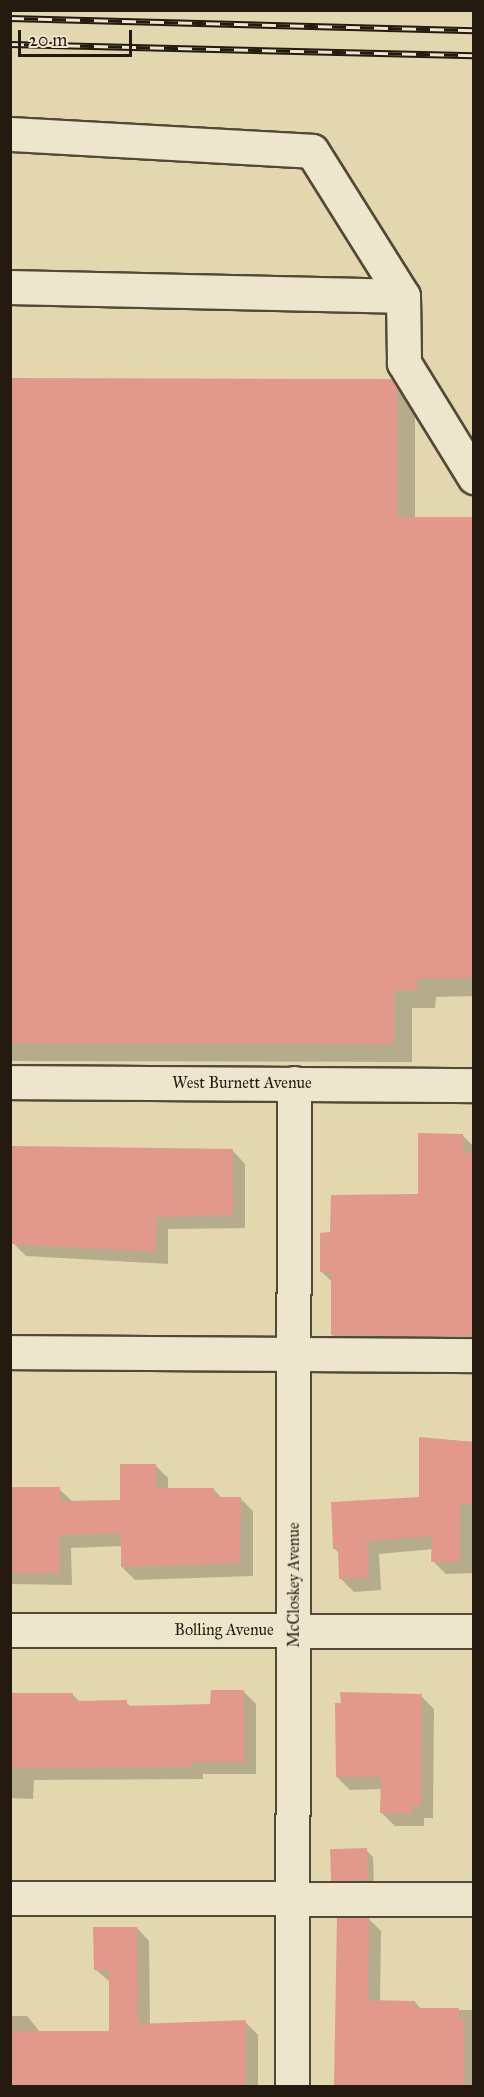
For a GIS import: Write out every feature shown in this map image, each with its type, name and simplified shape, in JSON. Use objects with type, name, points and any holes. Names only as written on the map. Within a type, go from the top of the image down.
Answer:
[{"type":"street","points":[[10,134],[312,151],[403,296],[404,363],[474,477]]},
{"type":"street","points":[[10,286],[403,296]]},
{"type":"street","name":"West Burnett Avenue","points":[[10,1082],[474,1084]]},
{"type":"street","name":"McCloskey Avenue","points":[[292,2086],[294,1083]]},
{"type":"street","points":[[10,1352],[474,1355]]},
{"type":"street","name":"Bolling Avenue","points":[[10,1629],[474,1631]]},
{"type":"street","points":[[10,1898],[474,1899]]},
{"type":"building","points":[[10,378],[392,379],[397,388],[397,517],[474,517],[474,978],[418,979],[417,990],[394,991],[394,1044],[10,1043]]},
{"type":"building","points":[[418,1133],[463,1134],[463,1153],[474,1153],[474,1336],[331,1335],[331,1272],[320,1272],[320,1233],[330,1232],[331,1195],[418,1194]]},
{"type":"building","points":[[12,1146],[233,1149],[233,1215],[156,1217],[156,1252],[12,1244]]},
{"type":"building","points":[[419,1437],[474,1442],[474,1504],[460,1504],[460,1562],[431,1562],[432,1536],[367,1541],[369,1578],[339,1579],[338,1548],[333,1549],[331,1502],[419,1497]]},
{"type":"building","points":[[120,1464],[156,1464],[156,1488],[214,1488],[214,1497],[241,1497],[240,1563],[121,1567],[121,1533],[59,1535],[60,1573],[10,1573],[10,1487],[60,1487],[60,1501],[120,1500]]},
{"type":"building","points":[[211,1690],[244,1690],[244,1762],[191,1762],[191,1767],[10,1768],[10,1693],[73,1693],[73,1701],[127,1700],[127,1706],[210,1704]]},
{"type":"building","points":[[340,1692],[422,1694],[421,1806],[412,1806],[412,1814],[380,1813],[381,1777],[336,1777],[335,1703],[341,1703]]},
{"type":"building","points":[[367,1848],[368,1880],[331,1881],[330,1849]]},
{"type":"building","points":[[337,1917],[369,1918],[368,2000],[415,2001],[415,2008],[459,2008],[459,2018],[464,2018],[465,2086],[334,2086]]},
{"type":"building","points":[[93,1927],[137,1927],[138,2024],[246,2020],[246,2086],[10,2086],[10,2031],[109,2031],[109,1970],[94,1970]]},
{"type":"railway","points":[[10,18],[474,30]]},
{"type":"railway","points":[[10,44],[474,55]]}]
